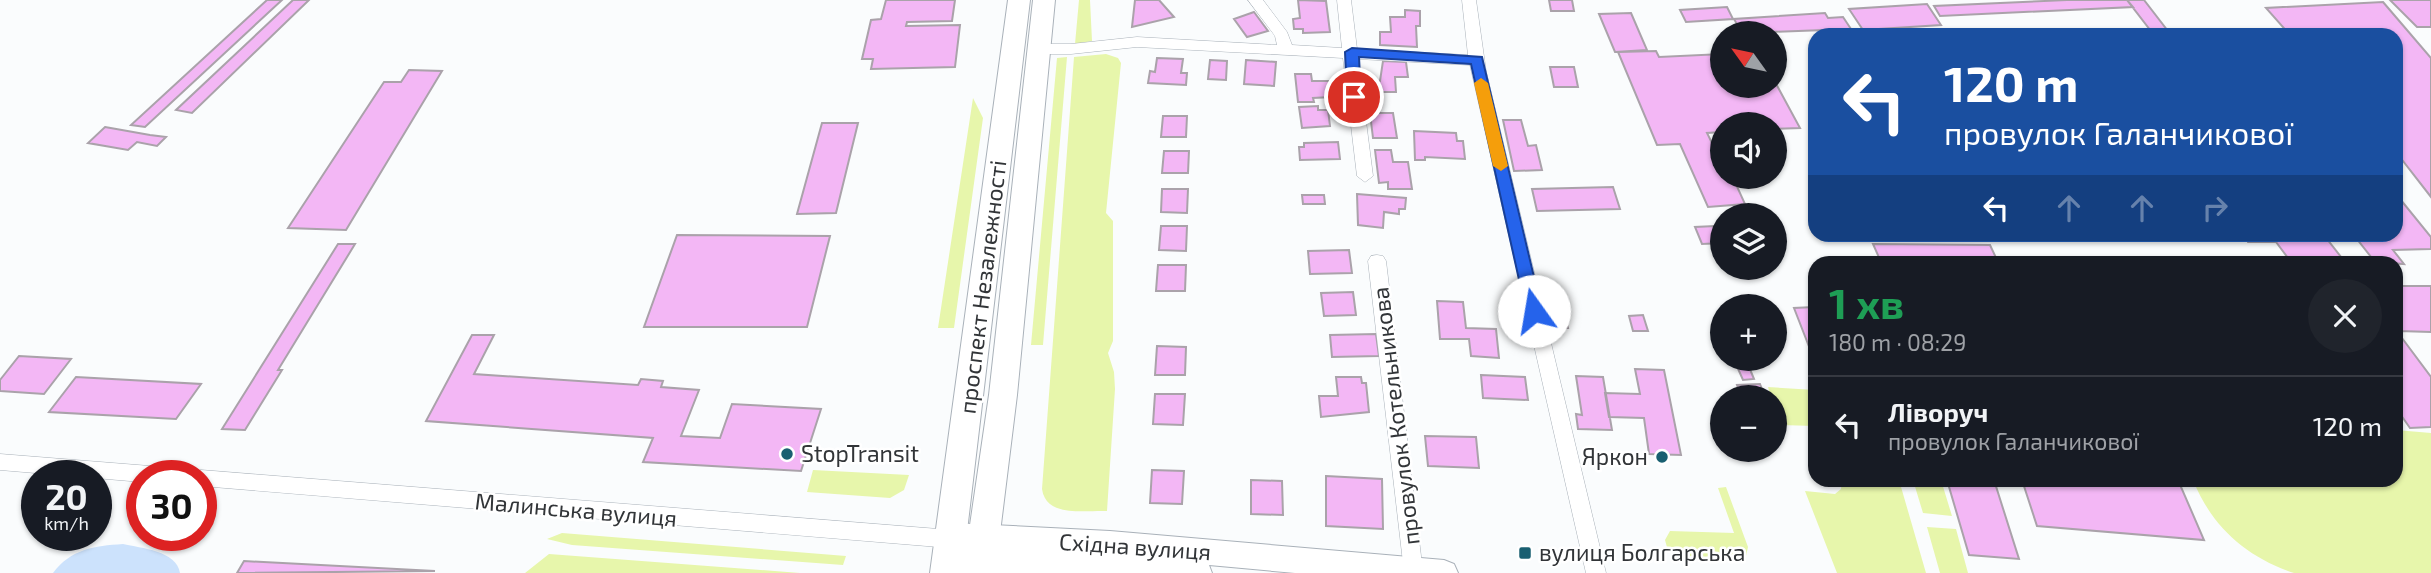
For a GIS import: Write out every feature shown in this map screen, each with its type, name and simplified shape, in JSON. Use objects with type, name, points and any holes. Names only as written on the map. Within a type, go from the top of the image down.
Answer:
[{"type":"main road","name":"проспект Незалежності","points":[[949,552],[1019,0]]},
{"type":"main road","name":"проспект Незалежності","points":[[981,558],[1003,395],[1044,0]]},
{"type":"main road","name":"Східна вулиця","points":[[981,558],[1110,544],[1444,573]]},
{"type":"main road","name":"Східна вулиця","points":[[949,552],[981,558],[1198,573]]},
{"type":"street","points":[[1255,0],[1282,35],[1286,49]]},
{"type":"street","points":[[1344,0],[1364,176]]},
{"type":"street","points":[[1469,0],[1477,60],[1596,573]]},
{"type":"street","points":[[1039,49],[1137,42],[1477,60]]},
{"type":"street","name":"провулок Котельникова","points":[[1377,261],[1414,571]]},
{"type":"street","points":[[0,462],[126,472]]},
{"type":"street","name":"Малинська вулиця","points":[[217,480],[949,552]]},
{"type":"green space","points":[[1079,0],[1090,0],[1092,41],[1075,44]]},
{"type":"green space","points":[[1106,54],[1118,58],[1121,63],[1106,213],[1113,221],[1113,341],[1108,353],[1114,372],[1115,389],[1107,511],[1078,511],[1051,505],[1042,489],[1074,57]]},
{"type":"green space","points":[[1067,57],[1043,345],[1031,345],[1057,58]]},
{"type":"green space","points":[[973,98],[983,118],[954,328],[938,328]]},
{"type":"green space","points":[[1787,388],[1808,390],[1808,426],[1787,425]]},
{"type":"green space","points":[[2403,431],[2431,433],[2431,573],[2294,573],[2246,549],[2221,526],[2196,487],[2403,487]]},
{"type":"green space","points":[[813,470],[909,475],[904,490],[890,498],[807,492]]},
{"type":"green space","points":[[1726,487],[1748,547],[1746,556],[1742,559],[1675,555],[1668,551],[1665,540],[1670,531],[1734,533],[1718,488]]},
{"type":"green space","points":[[1901,487],[1926,573],[1837,573],[1805,491],[1835,494],[1841,489]]},
{"type":"green space","points":[[1915,487],[1943,487],[1952,516],[1923,513]]},
{"type":"green space","points":[[1927,527],[1956,529],[1968,573],[1940,573]]},
{"type":"green space","points":[[562,533],[846,556],[843,565],[572,545],[547,539]]},
{"type":"green space","points":[[549,554],[800,573],[525,573]]},
{"type":"water","points":[[112,545],[126,545],[126,551],[154,551],[165,555],[177,566],[180,573],[53,573],[75,554],[82,551],[112,551]]},
{"type":"building","points":[[267,0],[282,0],[145,127],[131,125]]},
{"type":"building","points":[[293,0],[309,0],[192,113],[176,110]]},
{"type":"building","points":[[886,0],[955,0],[952,21],[907,22],[906,26],[960,25],[955,67],[871,69],[873,59],[862,59],[871,20],[881,19]]},
{"type":"building","points":[[1135,0],[1159,0],[1174,17],[1132,27]]},
{"type":"building","points":[[1298,0],[1326,1],[1330,32],[1303,33],[1303,29],[1294,29],[1293,19],[1300,18]]},
{"type":"building","points":[[1549,0],[1572,0],[1574,11],[1551,11]]},
{"type":"building","points":[[2127,0],[2133,7],[1940,16],[1934,6]]},
{"type":"building","points":[[2127,0],[2144,0],[2166,28],[2149,28]]},
{"type":"building","points":[[2390,0],[2431,0],[2431,27],[2417,27]]},
{"type":"building","points":[[2383,2],[2431,58],[2431,197],[2403,161],[2403,28],[2284,28],[2266,8]]},
{"type":"building","points":[[1927,4],[1941,25],[1862,28],[1849,9]]},
{"type":"building","points":[[1727,7],[1733,19],[1686,22],[1680,10]]},
{"type":"building","points":[[1405,10],[1420,11],[1420,26],[1416,26],[1417,47],[1380,45],[1380,32],[1391,32],[1390,17],[1405,17]]},
{"type":"building","points":[[1254,12],[1268,31],[1247,37],[1234,19]]},
{"type":"building","points":[[1631,13],[1647,50],[1615,52],[1599,14]]},
{"type":"building","points":[[1825,13],[1828,18],[1843,17],[1850,28],[1808,28],[1808,31],[1787,31],[1787,21],[1734,19]]},
{"type":"building","points":[[1656,51],[1659,57],[1710,55],[1710,98],[1784,98],[1800,128],[1787,128],[1787,112],[1710,112],[1710,133],[1707,133],[1710,139],[1710,189],[1738,189],[1745,203],[1710,203],[1708,207],[1680,144],[1657,145],[1618,52]]},
{"type":"building","points":[[1157,58],[1183,59],[1181,73],[1187,73],[1186,85],[1148,83],[1150,71],[1155,72]]},
{"type":"building","points":[[1210,60],[1227,61],[1226,80],[1208,79]]},
{"type":"building","points":[[1246,60],[1276,62],[1274,86],[1244,84]]},
{"type":"building","points":[[1383,61],[1406,62],[1408,77],[1395,77],[1396,92],[1366,92],[1362,88],[1362,80],[1380,81]]},
{"type":"building","points":[[1550,67],[1574,67],[1578,87],[1554,87]]},
{"type":"building","points":[[409,70],[442,71],[346,230],[288,228],[384,82],[401,82]]},
{"type":"building","points":[[1295,74],[1311,74],[1312,81],[1330,81],[1332,97],[1313,98],[1314,102],[1298,102]]},
{"type":"building","points":[[1318,106],[1318,110],[1328,110],[1330,126],[1302,128],[1299,107]]},
{"type":"building","points":[[1370,113],[1393,113],[1397,138],[1373,138]]},
{"type":"building","points":[[1163,116],[1187,116],[1186,137],[1161,137]]},
{"type":"building","points":[[1503,120],[1521,120],[1528,146],[1536,145],[1542,170],[1514,171]]},
{"type":"building","points":[[822,123],[858,123],[836,213],[797,214]]},
{"type":"building","points":[[105,127],[166,137],[157,146],[137,142],[128,150],[88,143]]},
{"type":"building","points":[[1414,131],[1456,133],[1457,141],[1463,141],[1465,159],[1425,157],[1425,160],[1415,160]]},
{"type":"building","points":[[1338,142],[1340,159],[1300,160],[1299,147],[1304,147],[1304,143]]},
{"type":"building","points":[[1375,150],[1391,150],[1393,162],[1408,162],[1412,189],[1388,189],[1388,182],[1379,183]]},
{"type":"building","points":[[1164,151],[1189,151],[1188,173],[1162,173]]},
{"type":"building","points":[[1613,187],[1620,209],[1537,211],[1532,189]]},
{"type":"building","points":[[1162,189],[1188,189],[1187,213],[1161,212]]},
{"type":"building","points":[[1357,194],[1406,198],[1405,209],[1399,209],[1399,214],[1384,212],[1383,228],[1358,225]]},
{"type":"building","points":[[1302,195],[1324,195],[1325,204],[1303,204]]},
{"type":"building","points":[[2403,203],[2431,237],[2431,249],[2393,250],[2398,256],[2370,256],[2359,242],[2403,242]]},
{"type":"building","points":[[1161,226],[1187,226],[1186,251],[1159,250]]},
{"type":"building","points":[[1710,226],[1710,244],[1702,244],[1695,227]]},
{"type":"building","points":[[677,235],[830,236],[807,327],[644,327]]},
{"type":"building","points":[[2276,242],[2329,242],[2340,256],[2286,256]]},
{"type":"building","points":[[338,244],[355,244],[278,370],[282,370],[245,430],[222,429]]},
{"type":"building","points":[[1873,244],[1990,245],[1995,256],[1878,256]]},
{"type":"building","points":[[1349,250],[1352,273],[1310,274],[1308,251]]},
{"type":"building","points":[[1158,265],[1186,265],[1185,291],[1156,291]]},
{"type":"building","points":[[2403,286],[2431,286],[2431,332],[2403,331]]},
{"type":"building","points":[[1353,292],[1356,315],[1324,316],[1321,293]]},
{"type":"building","points":[[1437,301],[1463,302],[1466,328],[1496,329],[1499,358],[1471,356],[1469,339],[1440,339]]},
{"type":"building","points":[[1808,307],[1808,344],[1794,308]]},
{"type":"building","points":[[1550,312],[1564,312],[1568,328],[1553,328]]},
{"type":"building","points":[[1643,315],[1648,331],[1633,331],[1629,316]]},
{"type":"building","points":[[1376,334],[1379,356],[1332,357],[1330,335]]},
{"type":"building","points":[[472,335],[494,335],[474,374],[638,385],[641,379],[663,381],[661,387],[699,390],[681,436],[720,438],[732,404],[821,409],[801,471],[643,462],[653,438],[426,421]]},
{"type":"building","points":[[2403,339],[2431,377],[2431,427],[2410,428],[2403,418]]},
{"type":"building","points":[[1157,346],[1186,347],[1185,375],[1155,375]]},
{"type":"building","points":[[19,356],[71,359],[44,394],[0,391],[0,380]]},
{"type":"building","points":[[1635,369],[1664,370],[1681,455],[1649,454],[1644,418],[1609,417],[1605,393],[1640,394]]},
{"type":"building","points":[[1739,371],[1751,371],[1754,379],[1743,380]]},
{"type":"building","points":[[1481,375],[1525,377],[1528,400],[1483,398]]},
{"type":"building","points":[[1576,376],[1603,377],[1612,430],[1578,429],[1576,414],[1582,415]]},
{"type":"building","points":[[76,377],[201,384],[176,419],[49,412]]},
{"type":"building","points":[[1336,377],[1361,377],[1362,383],[1366,383],[1369,412],[1321,417],[1319,396],[1338,396]]},
{"type":"building","points":[[1155,394],[1185,394],[1183,425],[1153,424]]},
{"type":"building","points":[[1425,436],[1476,437],[1479,468],[1428,466]]},
{"type":"building","points":[[1152,470],[1184,471],[1182,504],[1150,503]]},
{"type":"building","points":[[1326,476],[1382,479],[1383,529],[1326,526]]},
{"type":"building","points":[[1251,480],[1282,481],[1283,515],[1251,514]]},
{"type":"building","points":[[1949,487],[1996,487],[2019,559],[1969,555]]},
{"type":"building","points":[[2024,487],[2181,487],[2204,540],[2037,526]]},
{"type":"building","points":[[244,561],[435,571],[237,573]]},
{"type":"slow traffic","points":[[1481,83],[1501,166]]},
{"type":"place","name":"StopTransit","points":[[787,454]]},
{"type":"place","name":"Яркон","points":[[1662,457]]},
{"type":"place","name":"вулиця Болгарська","points":[[1525,553]]},
{"type":"route","points":[[1354,97],[1352,52],[1477,60],[1534,311]]}]
